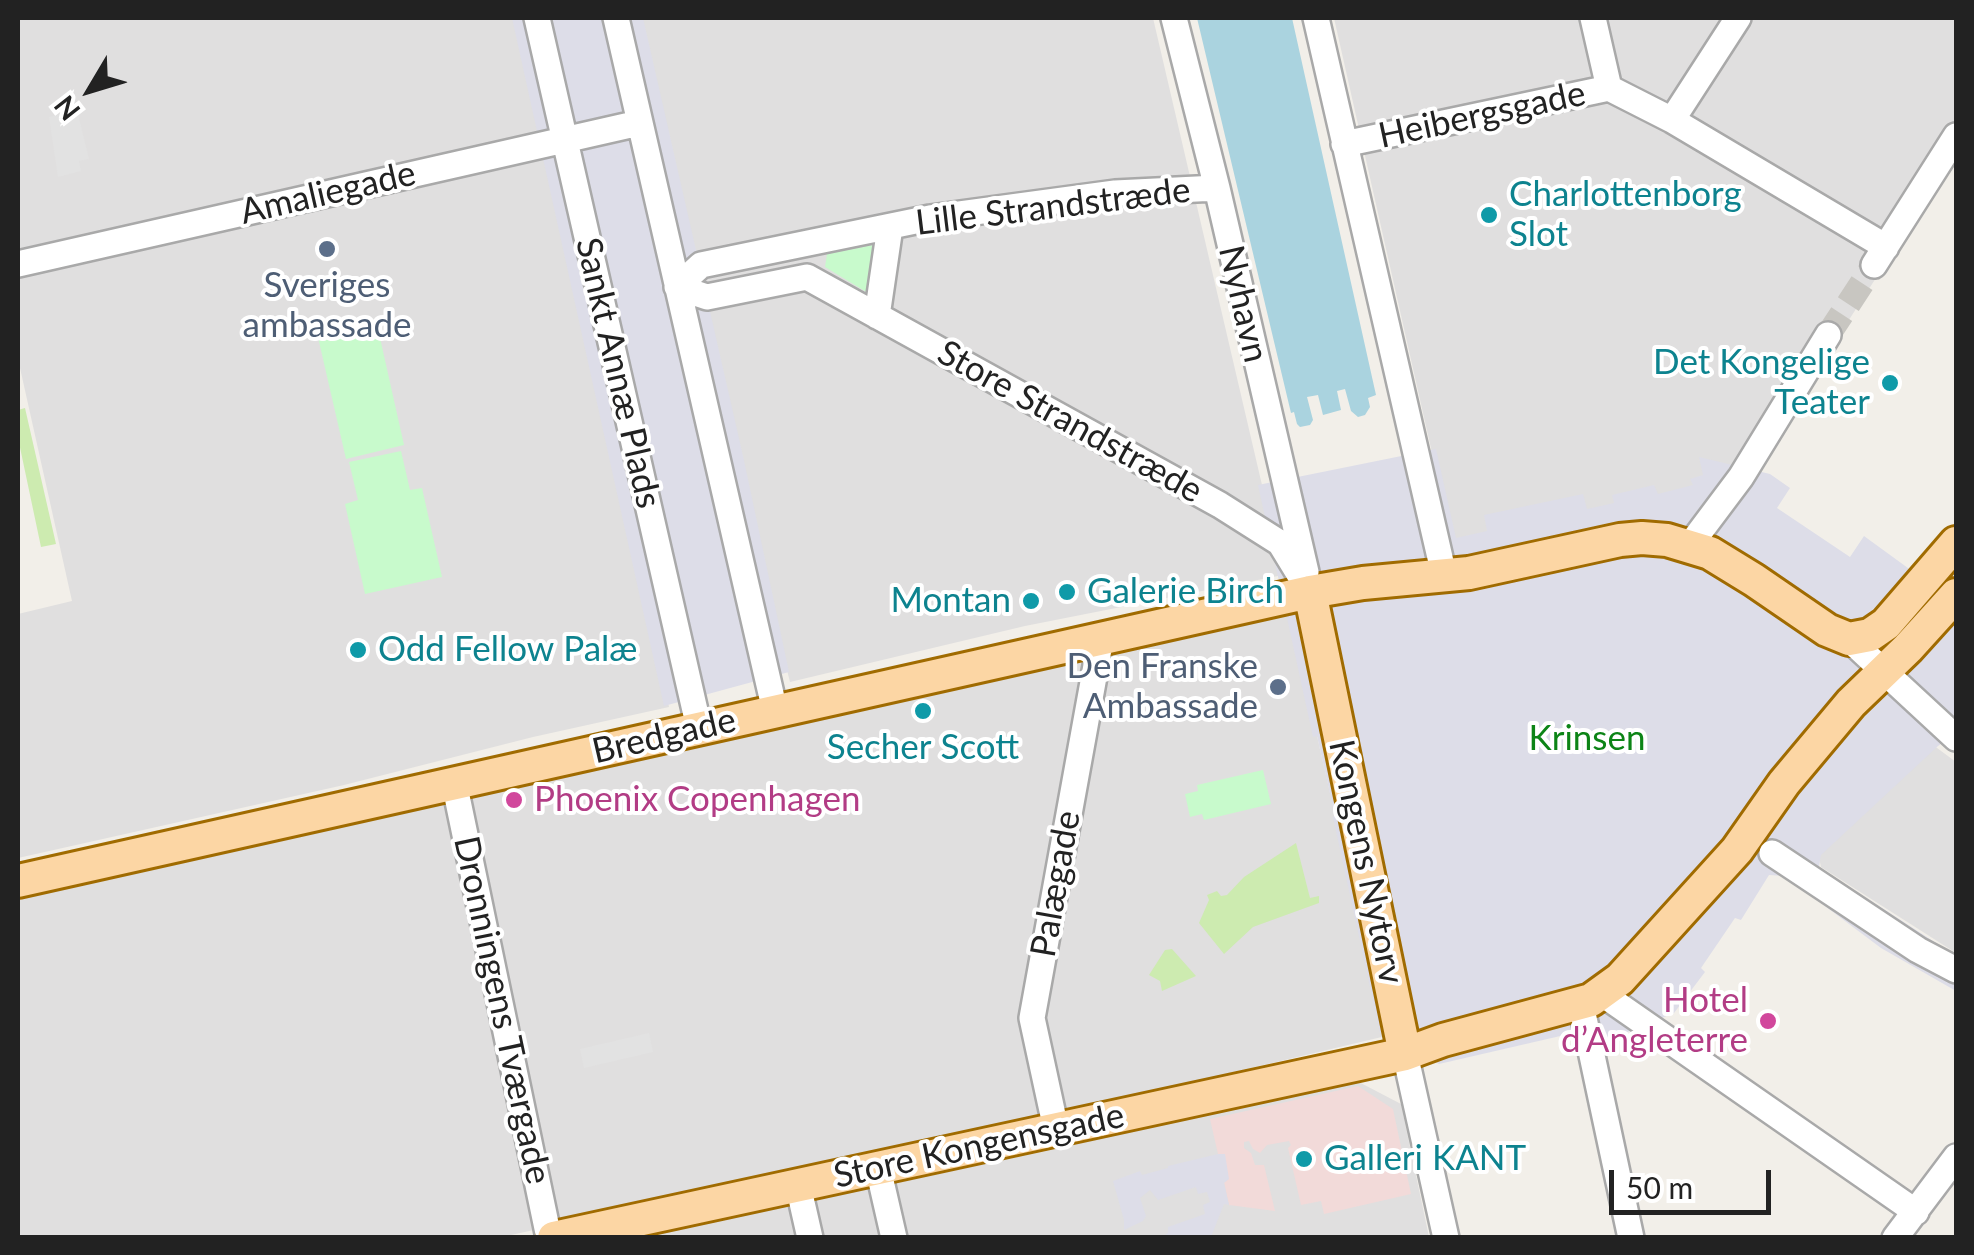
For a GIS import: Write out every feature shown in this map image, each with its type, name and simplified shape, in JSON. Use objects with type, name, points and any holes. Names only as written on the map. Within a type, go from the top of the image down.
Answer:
[{"type":"main road","points":[[1310,592],[1469,572],[1642,538],[1710,553],[1826,630],[1849,639],[1878,631],[1956,543]]},
{"type":"main road","name":"Bredgade","points":[[18,880],[1310,592]]},
{"type":"main road","name":"Kongens Nytorv","points":[[1310,592],[1405,1054]]},
{"type":"main road","points":[[1405,1054],[1591,999],[1620,979],[1737,850],[1827,730],[1956,596]]},
{"type":"main road","points":[[1827,730],[1852,668],[1849,639]]},
{"type":"main road","name":"Store Kongensgade","points":[[552,1238],[1405,1054]]},
{"type":"street","name":"Sankt Annæ Plads","points":[[537,18],[699,728]]},
{"type":"street","points":[[616,18],[775,711]]},
{"type":"street","name":"Nyhavn","points":[[1174,18],[1310,592]]},
{"type":"street","points":[[1316,18],[1444,576]]},
{"type":"street","points":[[1593,18],[1609,88]]},
{"type":"street","points":[[1672,120],[1738,18]]},
{"type":"street","name":"Heibergsgade","points":[[1344,144],[1609,88],[1672,120],[1880,256],[1956,136]]},
{"type":"street","name":"Amaliegade","points":[[18,264],[640,123]]},
{"type":"street","name":"Lille Strandstræde","points":[[678,287],[701,265],[930,218],[1115,193],[1216,188]]},
{"type":"street","name":"Lille Strandstræde","points":[[878,316],[890,227]]},
{"type":"street","points":[[678,287],[707,296],[807,277],[800,246]]},
{"type":"street","name":"Store Strandstræde","points":[[807,277],[1220,505],[1280,543],[1310,592]]},
{"type":"street","points":[[1690,546],[1740,476],[1828,335]]},
{"type":"street","name":"Palægade","points":[[1056,1129],[1032,1018],[1101,638]]},
{"type":"street","points":[[1849,639],[1956,738]]},
{"type":"street","name":"Dronningens Tværgade","points":[[454,782],[552,1238]]},
{"type":"street","points":[[1772,853],[1918,950],[1956,970]]},
{"type":"street","points":[[1591,999],[1916,1212]]},
{"type":"street","points":[[1591,999],[1631,1238]]},
{"type":"street","points":[[1405,1054],[1446,1238]]},
{"type":"street","points":[[1895,1238],[1955,1159]]},
{"type":"street","points":[[878,1168],[894,1238]]},
{"type":"street","points":[[798,1185],[810,1238]]},
{"type":"shaded area","points":[[18,18],[517,18],[636,543],[669,707],[18,858],[18,614],[72,601],[18,359]]},
{"type":"shaded area","points":[[512,18],[643,18],[789,672],[664,706]]},
{"type":"shaded area","points":[[641,18],[1153,18],[1283,575],[1025,626],[790,682],[736,467]]},
{"type":"shaded area","points":[[1334,18],[1956,18],[1956,154],[1743,484],[1453,546]]},
{"type":"shaded area","points":[[77,110],[89,159],[79,161],[81,171],[58,177],[49,117]]},
{"type":"shaded area","points":[[1436,449],[1456,538],[1487,531],[1484,515],[1583,494],[1587,509],[1614,503],[1612,495],[1654,485],[1658,494],[1693,485],[1690,479],[1703,475],[1699,457],[1770,474],[1790,488],[1777,508],[1850,557],[1864,536],[1956,603],[1956,733],[1821,855],[1819,867],[1956,956],[1956,991],[1881,948],[1785,876],[1769,875],[1741,920],[1735,918],[1701,968],[1705,972],[1674,1013],[1604,1044],[1569,1034],[1439,1064],[1380,1033],[1335,816],[1317,736],[1313,737],[1258,485]]},
{"type":"shaded area","points":[[1288,610],[1386,1036],[1019,1123],[502,1237],[18,1237],[18,900],[686,742]]},
{"type":"shaded area","points":[[1933,745],[1956,762],[1956,953],[1821,867],[1818,852]]},
{"type":"shaded area","points":[[649,1033],[653,1052],[584,1068],[580,1049]]},
{"type":"shaded area","points":[[1355,1080],[1401,1104],[1429,1237],[637,1238],[1051,1150]]},
{"type":"shaded area","points":[[1358,1086],[1393,1109],[1411,1194],[1324,1214],[1321,1201],[1301,1205],[1289,1141],[1267,1145],[1260,1153],[1249,1141],[1244,1142],[1244,1148],[1251,1153],[1255,1165],[1264,1165],[1275,1211],[1229,1205],[1224,1154],[1218,1154],[1210,1119]]},
{"type":"shaded area","points":[[1225,1154],[1229,1179],[1224,1183],[1229,1205],[1224,1204],[1211,1237],[1162,1237],[1168,1233],[1168,1227],[1205,1214],[1203,1205],[1210,1202],[1207,1192],[1198,1194],[1196,1187],[1158,1200],[1150,1190],[1140,1198],[1146,1216],[1143,1221],[1124,1230],[1113,1181]]},
{"type":"green space","points":[[878,244],[868,293],[825,267],[827,254]]},
{"type":"green space","points":[[376,320],[404,445],[346,459],[317,333]]},
{"type":"green space","points":[[25,408],[56,544],[41,547],[18,438],[18,410]]},
{"type":"green space","points":[[401,451],[410,490],[422,488],[442,577],[365,594],[345,504],[358,500],[349,462]]},
{"type":"green space","points":[[1263,770],[1271,804],[1204,820],[1202,814],[1190,817],[1185,794],[1198,791],[1197,785]]},
{"type":"green space","points":[[1296,843],[1310,898],[1319,896],[1319,903],[1253,927],[1224,954],[1199,923],[1209,900],[1207,895],[1217,891],[1221,896],[1227,895],[1244,877]]},
{"type":"green space","points":[[1172,949],[1196,976],[1162,991],[1160,981],[1149,975],[1165,950]]},
{"type":"water","points":[[1197,18],[1292,18],[1376,395],[1368,398],[1370,407],[1365,415],[1358,417],[1351,411],[1345,389],[1337,391],[1341,410],[1323,415],[1318,395],[1307,397],[1313,420],[1310,425],[1300,427],[1294,412],[1291,413]]},
{"type":"tunnel","points":[[1828,335],[1874,265]]},
{"type":"place","name":"Charlottenborg Slot","points":[[1489,215]]},
{"type":"place","name":"Sveriges ambassade","points":[[327,249]]},
{"type":"place","name":"Det Kongelige Teater","points":[[1890,383]]},
{"type":"place","name":"Galerie Birch","points":[[1067,592]]},
{"type":"place","name":"Montan","points":[[1031,601]]},
{"type":"place","name":"Odd Fellow Palæ","points":[[358,650]]},
{"type":"place","name":"Den Franske Ambassade","points":[[1278,687]]},
{"type":"place","name":"Secher Scott","points":[[923,711]]},
{"type":"place","name":"Phoenix Copenhagen","points":[[514,800]]},
{"type":"place","name":"Hotel d’Angleterre","points":[[1768,1021]]},
{"type":"place","name":"Galleri KANT","points":[[1304,1159]]},
{"type":"park label","name":"Krinsen","points":[[1587,739]]}]
